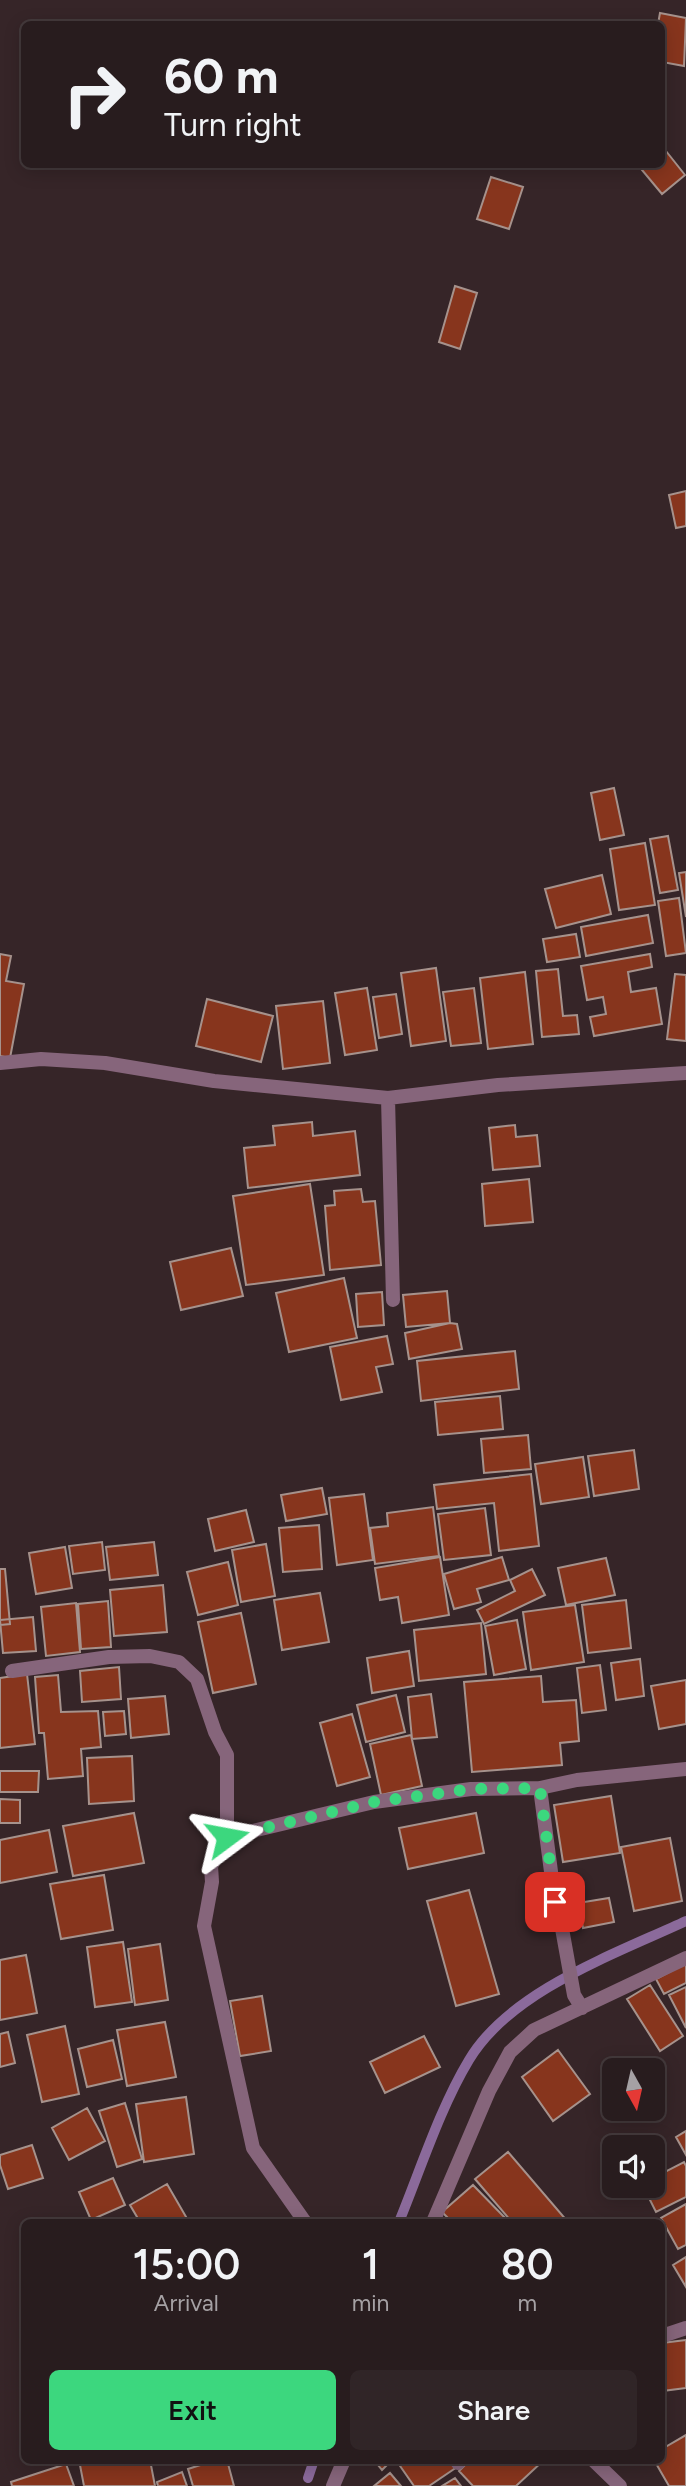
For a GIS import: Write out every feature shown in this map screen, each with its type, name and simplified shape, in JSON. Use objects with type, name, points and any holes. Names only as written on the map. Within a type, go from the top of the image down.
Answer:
[{"type":"street","points":[[0,1063],[41,1059],[105,1063],[214,1082],[388,1098],[498,1085],[686,1073]]},
{"type":"street","points":[[388,1098],[394,1300]]},
{"type":"street","points":[[12,1671],[110,1657],[150,1656],[179,1662],[197,1679],[215,1732],[227,1755],[227,1837],[211,1866],[212,1882],[204,1926],[253,2148],[303,2219]]},
{"type":"street","points":[[227,1837],[374,1802],[471,1789],[540,1788],[577,1780],[686,1769]]},
{"type":"street","points":[[540,1788],[555,1902],[578,2001]]},
{"type":"street","points":[[434,2219],[489,2091],[510,2052],[534,2030],[578,2001],[686,1958]]},
{"type":"street","points":[[665,2335],[686,2328]]},
{"type":"street","points":[[333,2486],[342,2464]]},
{"type":"street","points":[[597,2464],[620,2486]]},
{"type":"building","points":[[660,13],[686,18],[684,66],[665,63],[665,21],[659,21]]},
{"type":"building","points":[[665,150],[685,175],[662,194],[640,168],[665,168]]},
{"type":"building","points":[[491,177],[523,187],[509,229],[477,219]]},
{"type":"building","points":[[455,286],[477,293],[460,349],[439,342]]},
{"type":"building","points":[[686,491],[686,526],[676,528],[669,495]]},
{"type":"building","points":[[614,788],[624,835],[600,840],[591,793]]},
{"type":"building","points":[[668,836],[678,890],[660,893],[650,839]]},
{"type":"building","points":[[645,843],[655,905],[619,910],[610,849]]},
{"type":"building","points":[[686,872],[686,917],[679,873]]},
{"type":"building","points":[[602,875],[611,914],[556,928],[545,889]]},
{"type":"building","points":[[679,898],[686,953],[666,956],[658,901]]},
{"type":"building","points":[[648,915],[653,943],[586,956],[581,927]]},
{"type":"building","points":[[576,934],[580,957],[547,962],[543,939]]},
{"type":"building","points":[[0,954],[11,956],[6,981],[24,984],[10,1058],[0,1056]]},
{"type":"building","points":[[650,954],[652,967],[628,972],[631,992],[656,988],[662,1024],[594,1036],[590,1017],[606,1014],[603,997],[587,1000],[581,966]]},
{"type":"building","points":[[436,968],[446,1041],[411,1046],[401,973]]},
{"type":"building","points":[[558,969],[563,1016],[577,1015],[579,1034],[542,1037],[536,971]]},
{"type":"building","points":[[525,972],[533,1044],[488,1049],[480,978]]},
{"type":"building","points":[[675,974],[686,975],[686,1041],[667,1039]]},
{"type":"building","points":[[367,988],[377,1050],[345,1055],[335,993]]},
{"type":"building","points":[[474,988],[481,1043],[451,1046],[443,992]]},
{"type":"building","points":[[396,994],[402,1034],[379,1038],[373,997]]},
{"type":"building","points":[[207,999],[273,1016],[261,1062],[196,1046]]},
{"type":"building","points":[[323,1001],[330,1063],[283,1069],[276,1006]]},
{"type":"building","points":[[312,1122],[313,1136],[355,1131],[360,1175],[248,1188],[244,1148],[275,1145],[273,1126]]},
{"type":"building","points":[[515,1125],[516,1137],[537,1135],[540,1166],[493,1170],[489,1128]]},
{"type":"building","points":[[529,1179],[533,1222],[485,1226],[482,1184]]},
{"type":"building","points":[[310,1184],[324,1275],[246,1285],[233,1196]]},
{"type":"building","points":[[361,1189],[363,1202],[375,1201],[381,1265],[330,1270],[325,1206],[335,1205],[334,1191]]},
{"type":"building","points":[[231,1248],[243,1296],[181,1310],[170,1262]]},
{"type":"building","points":[[344,1278],[357,1338],[289,1352],[276,1293]]},
{"type":"building","points":[[447,1291],[450,1323],[406,1327],[403,1295]]},
{"type":"building","points":[[382,1292],[384,1325],[358,1327],[356,1294]]},
{"type":"building","points":[[450,1323],[457,1324],[462,1349],[409,1359],[405,1333]]},
{"type":"building","points":[[387,1336],[393,1364],[376,1367],[382,1392],[341,1400],[330,1347]]},
{"type":"building","points":[[515,1351],[519,1389],[421,1401],[417,1361]]},
{"type":"building","points":[[500,1396],[503,1429],[438,1435],[435,1402]]},
{"type":"building","points":[[528,1435],[531,1469],[484,1473],[481,1439]]},
{"type":"building","points":[[634,1450],[639,1489],[594,1496],[588,1456]]},
{"type":"building","points":[[583,1457],[589,1497],[541,1504],[535,1464]]},
{"type":"building","points":[[531,1474],[539,1546],[499,1551],[494,1503],[437,1509],[434,1485]]},
{"type":"building","points":[[322,1488],[327,1514],[286,1521],[281,1495]]},
{"type":"building","points":[[364,1494],[373,1560],[337,1565],[329,1498]]},
{"type":"building","points":[[433,1507],[439,1556],[375,1564],[370,1528],[388,1526],[387,1513]]},
{"type":"building","points":[[485,1508],[491,1555],[444,1560],[438,1514]]},
{"type":"building","points":[[246,1510],[254,1542],[215,1551],[208,1519]]},
{"type":"building","points":[[319,1525],[322,1569],[283,1572],[279,1528]]},
{"type":"building","points":[[102,1542],[105,1570],[73,1574],[69,1546]]},
{"type":"building","points":[[154,1542],[158,1575],[110,1580],[106,1547]]},
{"type":"building","points":[[266,1544],[275,1596],[241,1602],[232,1550]]},
{"type":"building","points":[[65,1547],[72,1588],[36,1594],[29,1553]]},
{"type":"building","points":[[440,1557],[449,1615],[402,1623],[398,1597],[380,1600],[375,1568]]},
{"type":"building","points":[[502,1557],[509,1580],[477,1589],[481,1602],[454,1609],[444,1574]]},
{"type":"building","points":[[606,1558],[615,1595],[566,1605],[558,1568]]},
{"type":"building","points":[[228,1562],[238,1605],[198,1615],[187,1572]]},
{"type":"building","points":[[0,1569],[5,1569],[10,1624],[0,1625]]},
{"type":"building","points":[[532,1569],[545,1595],[484,1624],[477,1610],[515,1591],[510,1580]]},
{"type":"building","points":[[163,1585],[167,1632],[114,1636],[110,1590]]},
{"type":"building","points":[[320,1593],[329,1642],[282,1650],[274,1600]]},
{"type":"building","points":[[626,1600],[631,1648],[588,1653],[582,1605]]},
{"type":"building","points":[[108,1601],[111,1647],[81,1649],[78,1604]]},
{"type":"building","points":[[76,1603],[80,1652],[46,1656],[41,1607]]},
{"type":"building","points":[[575,1605],[584,1662],[531,1670],[523,1612]]},
{"type":"building","points":[[241,1613],[256,1684],[213,1693],[198,1622]]},
{"type":"building","points":[[33,1617],[36,1651],[3,1653],[0,1620]]},
{"type":"building","points":[[517,1620],[526,1669],[494,1675],[485,1626]]},
{"type":"building","points":[[481,1623],[486,1674],[419,1681],[414,1630]]},
{"type":"building","points":[[409,1651],[414,1686],[372,1693],[367,1658]]},
{"type":"building","points":[[640,1659],[644,1696],[616,1700],[611,1663]]},
{"type":"building","points":[[600,1665],[606,1710],[582,1713],[577,1668]]},
{"type":"building","points":[[119,1667],[121,1699],[82,1702],[80,1671]]},
{"type":"building","points":[[27,1674],[35,1744],[0,1748],[0,1678]]},
{"type":"building","points":[[58,1675],[61,1712],[98,1711],[101,1747],[81,1749],[83,1776],[48,1779],[44,1733],[39,1733],[35,1677]]},
{"type":"building","points":[[541,1676],[543,1702],[576,1700],[579,1741],[560,1743],[562,1765],[472,1772],[464,1682]]},
{"type":"building","points":[[686,1680],[686,1724],[659,1729],[651,1686]]},
{"type":"building","points":[[431,1694],[437,1737],[412,1739],[408,1697]]},
{"type":"building","points":[[396,1695],[405,1732],[366,1742],[357,1705]]},
{"type":"building","points":[[165,1696],[169,1734],[131,1738],[128,1699]]},
{"type":"building","points":[[124,1711],[126,1734],[105,1736],[103,1712]]},
{"type":"building","points":[[352,1714],[370,1777],[337,1786],[320,1723]]},
{"type":"building","points":[[411,1735],[422,1786],[381,1795],[370,1744]]},
{"type":"building","points":[[132,1756],[134,1801],[89,1804],[87,1758]]},
{"type":"building","points":[[0,1771],[39,1771],[38,1792],[0,1792]]},
{"type":"building","points":[[611,1796],[620,1853],[563,1862],[554,1805]]},
{"type":"building","points":[[0,1799],[20,1800],[20,1823],[0,1823]]},
{"type":"building","points":[[134,1813],[144,1863],[73,1876],[63,1826]]},
{"type":"building","points":[[476,1813],[484,1853],[408,1869],[399,1828]]},
{"type":"building","points":[[49,1830],[57,1872],[0,1883],[0,1840]]},
{"type":"building","points":[[670,1838],[682,1901],[634,1911],[621,1847]]},
{"type":"building","points":[[104,1875],[113,1930],[61,1939],[50,1884]]},
{"type":"building","points":[[469,1890],[499,1994],[456,2006],[427,1901]]},
{"type":"building","points":[[609,1898],[614,1922],[583,1928],[578,1903]]},
{"type":"building","points":[[123,1942],[132,2002],[95,2007],[87,1947]]},
{"type":"building","points":[[160,1944],[168,2000],[135,2005],[128,1949]]},
{"type":"building","points":[[26,1955],[37,2013],[0,2020],[0,1960]]},
{"type":"building","points":[[686,1963],[686,1983],[664,1994],[656,1979]]},
{"type":"building","points":[[650,1985],[683,2036],[660,2051],[627,1999]]},
{"type":"building","points":[[686,1987],[686,2028],[669,1995]]},
{"type":"building","points":[[262,1996],[271,2051],[240,2056],[230,2001]]},
{"type":"building","points":[[165,2022],[176,2077],[127,2086],[117,2030]]},
{"type":"building","points":[[65,2026],[79,2094],[42,2102],[27,2035]]},
{"type":"building","points":[[8,2032],[15,2063],[0,2067],[0,2034]]},
{"type":"building","points":[[424,2036],[440,2067],[385,2093],[370,2062]]},
{"type":"building","points":[[113,2040],[122,2079],[87,2087],[78,2049]]},
{"type":"building","points":[[558,2050],[590,2094],[553,2121],[522,2077]]},
{"type":"building","points":[[186,2097],[194,2154],[144,2162],[136,2104]]},
{"type":"building","points":[[125,2103],[142,2159],[117,2167],[99,2111]]},
{"type":"building","points":[[87,2108],[105,2141],[69,2160],[52,2128]]},
{"type":"building","points":[[686,2131],[686,2155],[676,2137]]},
{"type":"building","points":[[32,2145],[43,2178],[8,2189],[0,2165],[0,2155]]},
{"type":"building","points":[[508,2152],[565,2219],[509,2219],[475,2179]]},
{"type":"building","points":[[684,2162],[686,2197],[656,2212],[649,2198],[665,2198],[665,2172]]},
{"type":"building","points":[[113,2178],[125,2205],[91,2219],[79,2192]]},
{"type":"building","points":[[167,2184],[187,2219],[138,2219],[130,2205]]},
{"type":"building","points":[[473,2185],[506,2219],[449,2219],[442,2212]]},
{"type":"building","points":[[686,2204],[686,2245],[678,2249],[665,2225],[665,2219],[661,2218]]},
{"type":"building","points":[[686,2257],[686,2287],[673,2265]]},
{"type":"building","points":[[686,2340],[686,2388],[665,2391],[665,2343]]},
{"type":"building","points":[[686,2435],[686,2486],[669,2486],[656,2464],[665,2464],[665,2447]]},
{"type":"building","points":[[66,2464],[74,2486],[12,2486],[11,2482]]},
{"type":"building","points":[[80,2464],[151,2464],[155,2486],[84,2486]]},
{"type":"building","points":[[204,2464],[228,2464],[234,2486],[193,2486],[188,2469]]},
{"type":"building","points":[[377,2464],[388,2464],[382,2470]]},
{"type":"building","points":[[399,2464],[455,2464],[457,2467],[429,2486],[414,2486]]},
{"type":"building","points":[[466,2464],[540,2464],[516,2486],[473,2486],[459,2471]]},
{"type":"building","points":[[182,2472],[187,2486],[158,2486],[157,2482]]},
{"type":"building","points":[[390,2473],[401,2486],[374,2486]]},
{"type":"building","points":[[455,2478],[461,2486],[442,2486]]},
{"type":"waterway","points":[[400,2219],[449,2098],[469,2060],[487,2036],[510,2014],[566,1977],[686,1921]]},
{"type":"waterway","points":[[308,2478],[313,2464]]},
{"type":"route","points":[[227,1837],[374,1802],[471,1789],[540,1788],[555,1902]]}]
